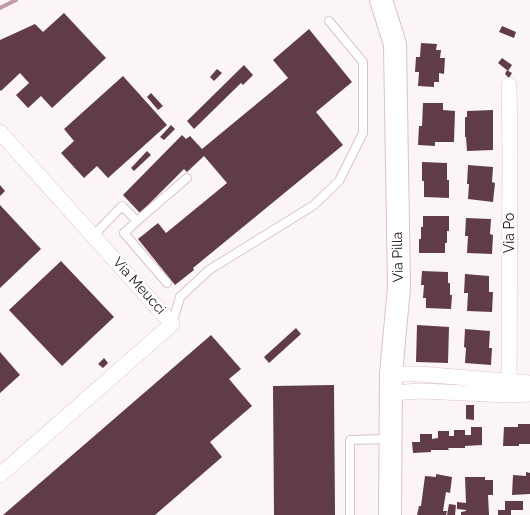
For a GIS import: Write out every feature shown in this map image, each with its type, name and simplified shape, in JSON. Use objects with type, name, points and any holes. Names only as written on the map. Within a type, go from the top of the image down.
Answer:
[{"type":"main road","name":"Via Pilla","points":[[381,0],[394,44],[399,287],[391,384],[390,515]]},
{"type":"street","name":"Via Po","points":[[509,85],[509,388]]},
{"type":"street","name":"Via Meucci","points":[[0,132],[172,324],[0,475]]},
{"type":"street","points":[[420,374],[421,391]]},
{"type":"street","points":[[391,384],[420,374],[509,388],[530,394]]},
{"type":"street","points":[[391,384],[421,391],[509,388],[530,383]]},
{"type":"lane","points":[[172,324],[180,297],[209,270],[314,205],[339,181],[363,133],[363,62],[330,21]]},
{"type":"lane","points":[[167,283],[124,233],[187,178]]},
{"type":"lane","points":[[93,236],[122,206],[137,221]]},
{"type":"lane","points":[[350,515],[350,440],[390,439]]},
{"type":"building","points":[[64,13],[106,58],[52,108],[41,96],[28,108],[16,95],[29,83],[20,73],[1,91],[0,90],[0,40],[35,24],[43,32]]},
{"type":"building","points":[[502,26],[516,32],[514,38],[499,32]]},
{"type":"building","points":[[309,29],[352,82],[316,112],[343,145],[193,268],[194,270],[175,285],[138,239],[158,223],[166,233],[227,183],[204,156],[187,172],[184,169],[140,213],[123,195],[182,135],[186,139],[190,136],[202,149],[288,78],[273,60]]},
{"type":"building","points":[[421,43],[437,44],[436,50],[441,50],[440,58],[445,58],[444,74],[439,73],[439,82],[434,82],[434,87],[418,86],[419,72],[415,72],[416,57],[420,57]]},
{"type":"building","points":[[502,58],[512,65],[508,71],[498,63]]},
{"type":"building","points":[[244,65],[253,75],[243,85],[241,83],[194,129],[187,121]]},
{"type":"building","points":[[217,69],[222,73],[214,81],[210,77]]},
{"type":"building","points":[[507,70],[512,73],[509,78],[505,74]]},
{"type":"building","points":[[123,76],[167,125],[108,178],[97,166],[84,178],[61,153],[74,141],[64,129]]},
{"type":"building","points":[[151,93],[163,106],[158,110],[147,97]]},
{"type":"building","points":[[423,103],[443,103],[443,110],[455,111],[454,142],[435,142],[435,146],[418,145],[419,126],[422,126]]},
{"type":"building","points":[[493,110],[493,150],[467,151],[465,117],[467,117],[467,111]]},
{"type":"building","points":[[171,125],[175,129],[164,140],[160,137]]},
{"type":"building","points":[[147,151],[151,155],[134,171],[131,168]]},
{"type":"building","points":[[422,162],[447,163],[449,198],[424,197]]},
{"type":"building","points":[[468,165],[493,167],[492,182],[495,183],[493,202],[468,199]]},
{"type":"building","points":[[0,185],[5,191],[0,196]]},
{"type":"building","points":[[0,205],[41,249],[0,288]]},
{"type":"building","points":[[423,216],[449,216],[449,231],[447,231],[445,253],[419,253],[419,239],[421,239]]},
{"type":"building","points":[[466,218],[491,219],[490,234],[493,235],[492,254],[467,253],[468,236],[465,236]]},
{"type":"building","points":[[61,261],[114,317],[62,366],[9,310]]},
{"type":"building","points":[[422,271],[448,272],[450,295],[452,295],[451,309],[426,308],[426,298],[423,298],[424,285],[421,285]]},
{"type":"building","points":[[465,274],[489,276],[489,292],[493,292],[492,312],[467,311],[468,293],[464,293]]},
{"type":"building","points":[[417,325],[449,327],[448,363],[416,362]]},
{"type":"building","points":[[296,328],[301,334],[269,363],[264,357]]},
{"type":"building","points":[[465,329],[490,331],[489,348],[492,348],[491,365],[465,363]]},
{"type":"building","points":[[211,335],[241,369],[229,379],[252,406],[210,442],[222,457],[155,515],[3,515]]},
{"type":"building","points":[[0,352],[20,375],[0,393]]},
{"type":"building","points":[[104,358],[108,363],[103,368],[98,364]]},
{"type":"building","points":[[334,385],[335,515],[274,515],[273,386]]},
{"type":"building","points":[[466,405],[474,405],[474,420],[466,419]]},
{"type":"building","points":[[518,424],[530,424],[530,444],[503,446],[504,427],[518,427]]},
{"type":"building","points":[[471,427],[482,427],[482,445],[413,453],[412,442],[420,442],[420,434],[432,434],[432,439],[438,438],[438,431],[449,431],[449,436],[454,436],[454,430],[465,430],[465,435],[471,435]]},
{"type":"building","points":[[526,472],[530,473],[530,494],[512,495],[513,475],[526,476]]},
{"type":"building","points":[[436,474],[452,477],[450,493],[446,492],[443,511],[447,511],[446,515],[417,515],[419,506],[421,506],[425,476],[436,477]]},
{"type":"building","points":[[465,477],[485,477],[485,480],[493,480],[493,495],[488,495],[489,515],[461,515],[461,512],[466,510],[457,509],[457,502],[466,503]]},
{"type":"building","points":[[505,501],[523,501],[523,510],[511,510],[511,515],[498,515],[498,510],[505,510]]},
{"type":"building","points":[[449,504],[456,505],[455,515],[447,515]]},
{"type":"waterway","points":[[0,8],[16,0]]}]
